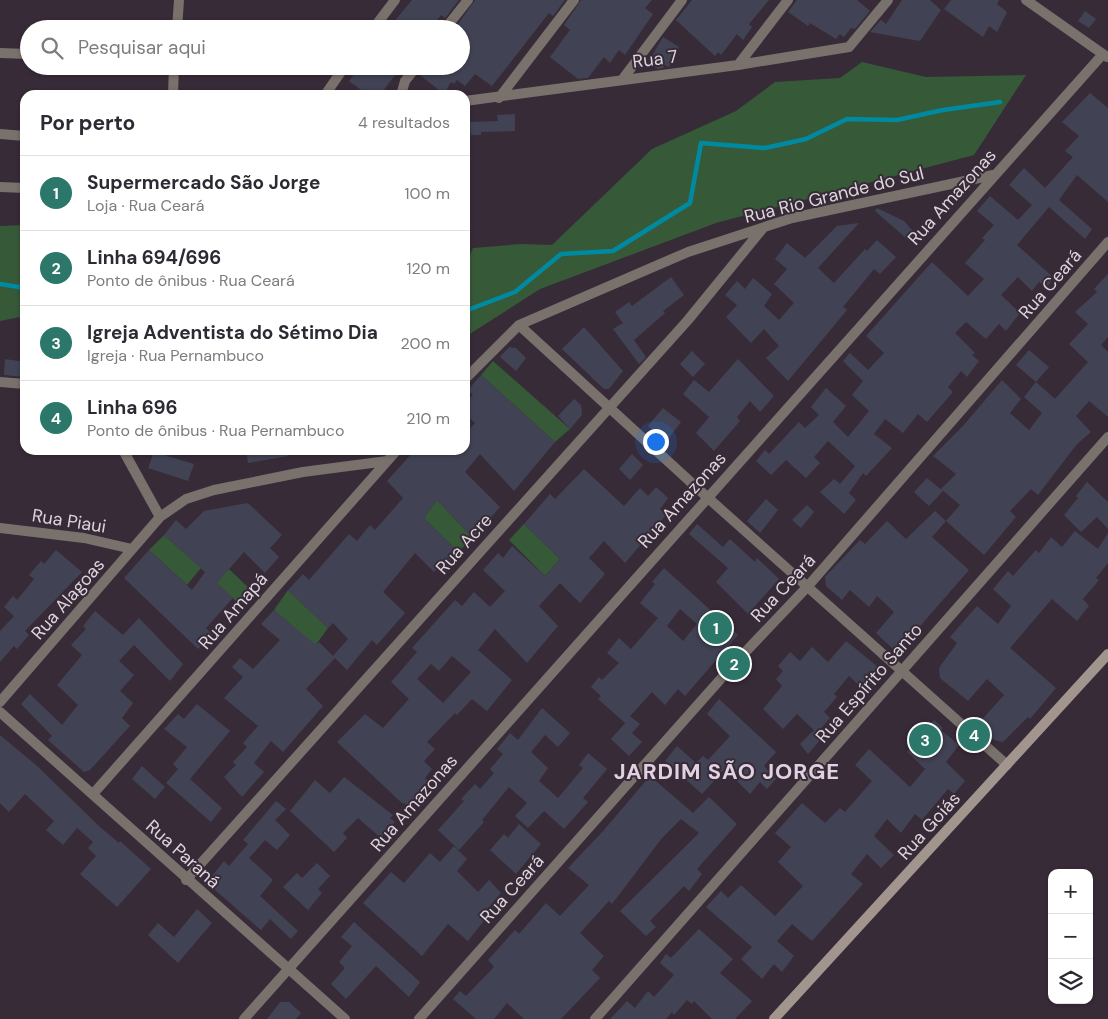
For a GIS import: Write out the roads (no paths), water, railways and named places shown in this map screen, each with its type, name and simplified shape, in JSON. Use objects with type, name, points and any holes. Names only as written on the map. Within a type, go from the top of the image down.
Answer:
[{"type":"street","points":[[178,20],[179,0]]},
{"type":"street","points":[[380,20],[395,0]]},
{"type":"street","points":[[453,20],[468,0]]},
{"type":"street","points":[[499,98],[574,0]]},
{"type":"street","points":[[622,80],[682,0]]},
{"type":"street","points":[[738,64],[788,0]]},
{"type":"street","name":"Rua 7","points":[[470,101],[499,98],[849,47],[888,0]]},
{"type":"street","points":[[1026,0],[1105,56]]},
{"type":"street","points":[[0,53],[20,54]]},
{"type":"street","name":"Rua Amazonas","points":[[244,1019],[993,175],[1105,56]]},
{"type":"street","points":[[173,90],[174,75]]},
{"type":"street","points":[[328,90],[339,75]]},
{"type":"street","points":[[402,90],[405,81],[410,75]]},
{"type":"street","points":[[0,134],[20,136]]},
{"type":"street","name":"Rua Rio Grande do Sul","points":[[519,325],[688,252],[792,218],[993,175]]},
{"type":"street","points":[[0,187],[20,188]]},
{"type":"street","name":"Rua Acre","points":[[186,880],[688,320],[763,228]]},
{"type":"street","name":"Rua Ceará","points":[[419,1019],[734,664],[808,586],[1108,242]]},
{"type":"street","points":[[470,374],[519,325],[610,406],[706,497],[1007,765]]},
{"type":"street","points":[[0,382],[20,384]]},
{"type":"street","name":"Rua Espírito Santo","points":[[595,1019],[1108,437]]},
{"type":"street","points":[[126,455],[160,517]]},
{"type":"street","name":"Rua Amapá","points":[[93,794],[393,455]]},
{"type":"street","name":"Rua Alagoas","points":[[0,702],[160,517],[186,499],[214,490],[303,472],[388,461]]},
{"type":"street","name":"Rua Piaui","points":[[0,528],[84,538],[132,549]]},
{"type":"street","name":"Rua Goiás","points":[[774,1019],[1108,654]]},
{"type":"street","name":"Rua Paraná","points":[[0,712],[186,880],[345,1019]]},
{"type":"waterway","points":[[470,309],[515,292],[561,254],[613,251],[690,203],[701,143],[765,148],[806,139],[847,119],[897,120],[943,110],[1000,102]]},
{"type":"waterway","points":[[0,284],[20,287]]},
{"type":"place","name":"Supermercado São Jorge","points":[[716,628]]},
{"type":"place","name":"Linha 694/696","points":[[734,664]]},
{"type":"place","name":"Linha 696","points":[[974,735]]},
{"type":"place","name":"Igreja Adventista do Sétimo Dia","points":[[925,740]]},
{"type":"district","name":"JARDIM SÃO JORGE","points":[[727,771]]}]
